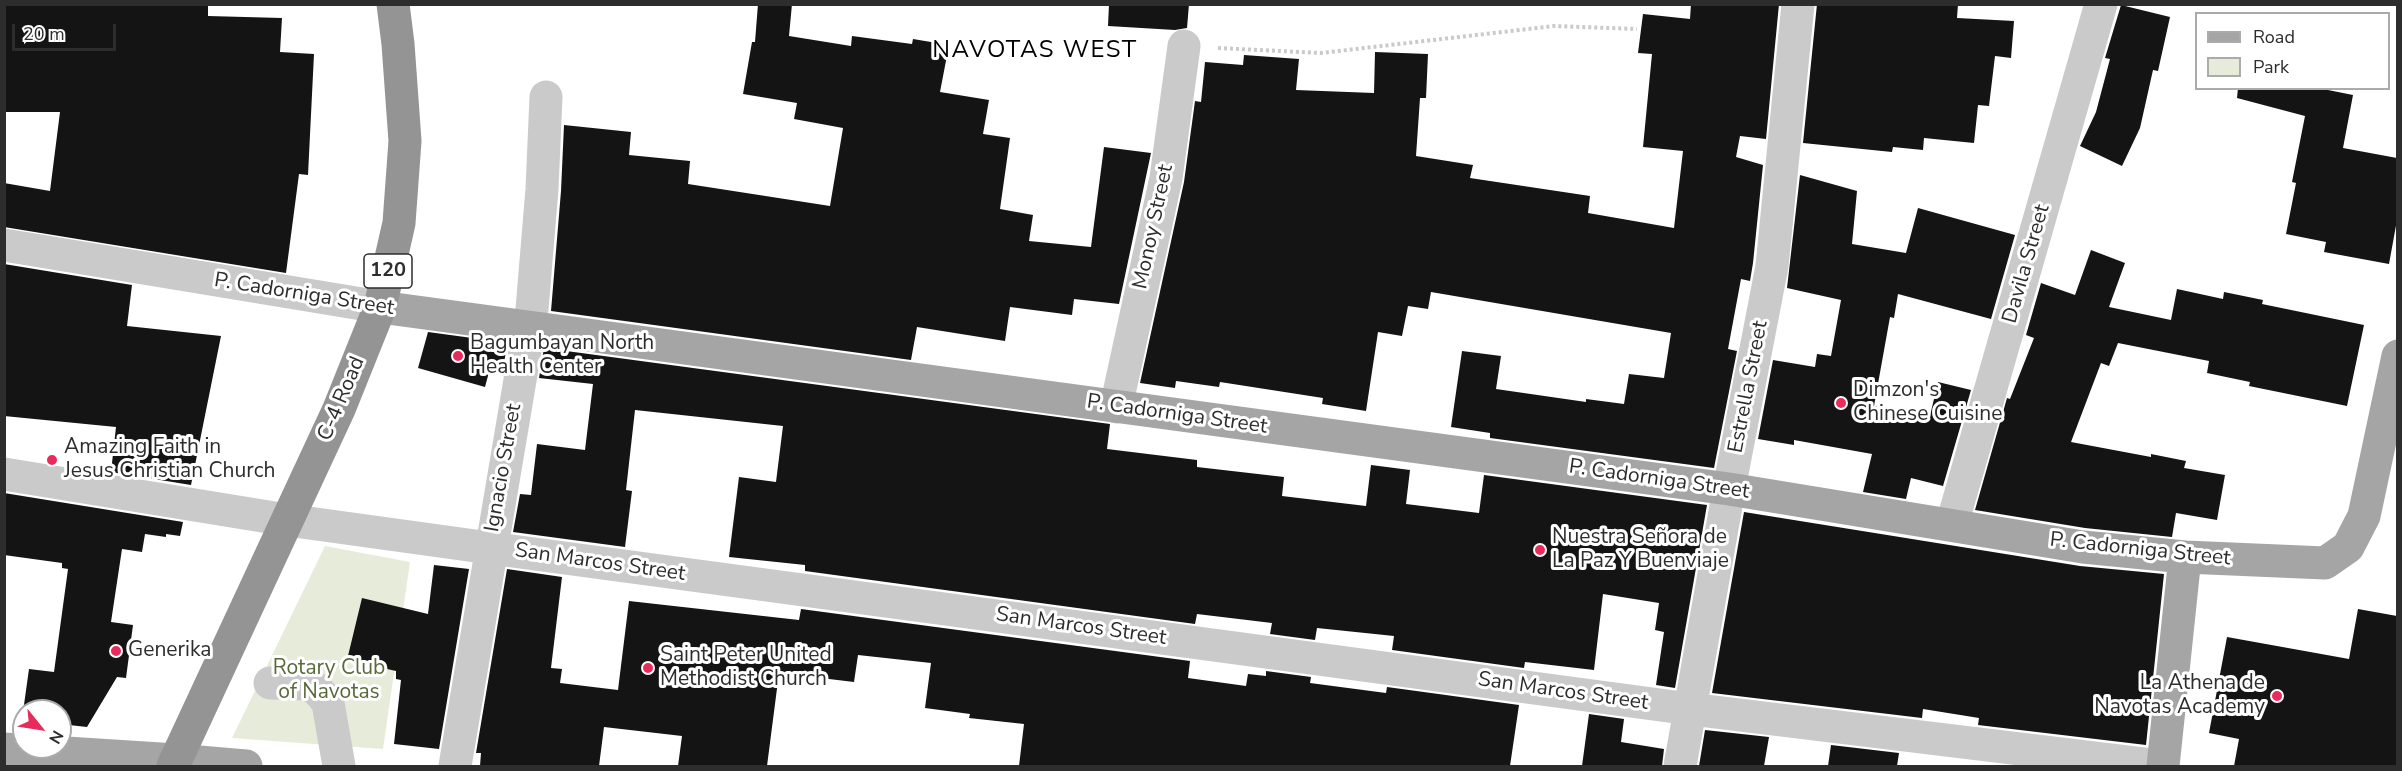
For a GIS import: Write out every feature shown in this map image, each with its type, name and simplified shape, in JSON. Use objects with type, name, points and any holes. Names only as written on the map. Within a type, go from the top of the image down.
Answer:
[{"type":"highway","name":"C-4 Road","points":[[174,763],[339,409],[380,307],[399,223],[405,141],[393,4]]},
{"type":"main road","name":"P. Cadorniga Street","points":[[380,307],[1729,489],[2083,547],[2185,557],[2325,563],[2348,547],[2364,516],[2397,356]]},
{"type":"main road","points":[[2161,766],[2185,557]]},
{"type":"main road","points":[[4,749],[174,763],[246,766]]},
{"type":"street","name":"Estrella Street","points":[[1680,766],[1729,489],[1772,266],[1798,4]]},
{"type":"street","name":"Davila Street","points":[[1952,524],[2102,4]]},
{"type":"street","name":"Monoy Street","points":[[1116,407],[1166,178],[1184,46]]},
{"type":"street","name":"Ignacio Street","points":[[454,766],[532,309],[542,189],[546,98]]},
{"type":"street","name":"P. Cadorniga Street","points":[[4,245],[380,307]]},
{"type":"street","name":"San Marcos Street","points":[[4,474],[287,520],[490,548],[1690,709],[2161,766]]},
{"type":"street","points":[[270,683],[306,684],[315,688],[322,695],[328,703],[339,766]]},
{"type":"path","points":[[1184,46],[1321,53],[1554,26],[1637,29]]},
{"type":"green space","name":"Rotary Club of Navotas","points":[[325,546],[410,562],[383,749],[232,738]]},
{"type":"building","points":[[4,4],[208,4],[208,16],[282,18],[280,52],[314,54],[308,175],[299,174],[286,273],[4,227],[4,183],[50,191],[60,112],[4,112]]},
{"type":"building","points":[[758,4],[792,4],[789,36],[851,46],[852,36],[912,44],[913,39],[949,45],[940,92],[989,100],[983,134],[1010,138],[1000,209],[1033,215],[1029,241],[1091,247],[1104,147],[1151,153],[1119,304],[1074,299],[1072,315],[1010,307],[1005,341],[917,327],[911,360],[551,311],[564,125],[631,132],[629,155],[690,161],[688,184],[830,206],[843,128],[794,119],[797,103],[743,94],[752,42],[755,42]]},
{"type":"building","points":[[1109,4],[1189,4],[1187,28],[1175,30],[1108,26]]},
{"type":"building","points":[[1691,4],[1779,4],[1766,139],[1740,136],[1736,157],[1763,165],[1753,263],[1750,281],[1741,279],[1728,349],[1737,351],[1714,468],[1490,438],[1490,433],[1451,427],[1462,351],[1501,356],[1496,389],[1586,402],[1586,399],[1624,404],[1629,374],[1664,378],[1671,333],[1431,292],[1428,309],[1408,306],[1402,336],[1378,332],[1366,411],[1322,404],[1323,398],[1220,382],[1219,387],[1176,381],[1175,388],[1140,383],[1184,182],[1195,101],[1201,102],[1205,62],[1243,65],[1244,55],[1299,59],[1296,90],[1374,93],[1375,52],[1428,54],[1426,98],[1420,98],[1416,156],[1473,165],[1470,178],[1590,196],[1588,213],[1674,228],[1683,151],[1643,147],[1652,54],[1638,53],[1643,14],[1690,19]]},
{"type":"building","points":[[1817,4],[1958,4],[1957,18],[2014,21],[2011,58],[1995,56],[1989,106],[1978,105],[1974,143],[1924,138],[1923,150],[1893,147],[1892,152],[1803,143]]},
{"type":"building","points":[[2121,5],[2170,17],[2158,71],[2153,70],[2140,128],[2122,166],[2080,146],[2096,112],[2110,59],[2105,58]]},
{"type":"building","points":[[2238,90],[2328,90],[2353,95],[2343,148],[2397,158],[2397,220],[2389,264],[2324,252],[2326,242],[2286,234],[2296,183],[2292,182],[2305,116],[2237,98]]},
{"type":"building","points":[[1800,175],[1857,191],[1852,244],[1906,253],[1918,208],[2015,235],[1991,319],[1898,294],[1894,318],[1890,317],[1874,406],[1929,420],[1938,382],[1971,390],[1943,486],[1911,478],[1906,499],[1863,492],[1872,454],[1794,440],[1794,445],[1758,439],[1773,360],[1815,367],[1817,354],[1831,356],[1841,300],[1787,288]]},
{"type":"building","points":[[2091,250],[2125,263],[2109,307],[2171,320],[2177,289],[2223,299],[2224,292],[2263,300],[2262,304],[2364,325],[2347,406],[2249,386],[2250,382],[2207,373],[2209,361],[2118,343],[2109,366],[2101,363],[2071,442],[2186,461],[2184,468],[2225,475],[2217,520],[2176,513],[2172,537],[2085,528],[1975,510],[2007,398],[2010,399],[2034,338],[2026,335],[2041,283],[2075,295]]},
{"type":"building","points":[[4,264],[132,285],[127,326],[221,336],[191,485],[111,472],[116,427],[4,416]]},
{"type":"building","name":"Bagumbayan North Health Center","points":[[428,332],[487,340],[507,346],[502,374],[489,372],[485,387],[418,368]]},
{"type":"building","points":[[544,348],[1110,424],[1107,449],[1197,460],[1197,467],[1284,477],[1282,496],[1366,506],[1371,465],[1410,470],[1406,504],[1479,513],[1484,475],[1707,505],[1675,688],[1656,685],[1664,632],[1655,630],[1659,603],[1603,594],[1594,670],[1525,662],[1524,668],[1392,650],[1394,636],[1317,628],[1315,640],[1270,634],[1272,623],[1197,614],[1195,624],[805,571],[805,565],[729,557],[739,477],[776,482],[783,426],[635,410],[626,490],[632,491],[625,547],[513,532],[520,494],[531,495],[537,444],[585,450],[593,384],[539,378]]},
{"type":"building","points":[[4,493],[183,522],[180,536],[145,534],[142,552],[122,549],[111,622],[133,625],[126,678],[117,677],[87,727],[72,725],[72,699],[25,699],[29,669],[54,672],[68,569],[62,568],[62,563],[4,555]]},
{"type":"building","points":[[1744,512],[2080,566],[2164,574],[2146,745],[1978,725],[1979,718],[1923,709],[1922,718],[1712,693]]},
{"type":"building","points":[[434,565],[469,569],[439,749],[394,744],[401,680],[396,679],[396,671],[347,660],[362,598],[428,614]]},
{"type":"building","points":[[507,569],[562,577],[551,668],[562,669],[560,683],[618,690],[629,601],[799,620],[801,609],[1190,661],[1188,678],[1246,686],[1248,674],[1266,676],[1266,671],[1311,677],[1310,683],[1386,693],[1387,687],[1519,705],[1510,766],[1019,766],[1024,724],[969,718],[970,714],[925,708],[931,663],[858,655],[854,682],[779,673],[767,766],[678,766],[682,736],[604,727],[599,766],[480,766],[481,753],[476,753]]},
{"type":"building","points":[[2358,609],[2397,616],[2397,766],[2234,766],[2239,739],[2209,733],[2227,637],[2349,659]]},
{"type":"building","points":[[1589,714],[1624,719],[1621,742],[1664,749],[1662,766],[1582,766]]},
{"type":"building","points":[[1705,730],[1769,737],[1764,766],[1699,766]]},
{"type":"building","points":[[1831,745],[1899,753],[1897,766],[1828,766]]},
{"type":"place","name":"Bagumbayan North Health Center","points":[[458,356]]},
{"type":"place","name":"Dimzon's Chinese Cuisine","points":[[1841,403]]},
{"type":"place","name":"Amazing Faith in Jesus Christian Church","points":[[52,460]]},
{"type":"place","name":"Nuestra Señora de La Paz Y Buenviaje","points":[[1540,550]]},
{"type":"place","name":"Generika","points":[[116,651]]},
{"type":"place","name":"Saint Peter United Methodist Church","points":[[648,668]]},
{"type":"place","name":"La Athena de Navotas Academy","points":[[2277,696]]},
{"type":"district","name":"NAVOTAS WEST","points":[[1035,51]]}]
